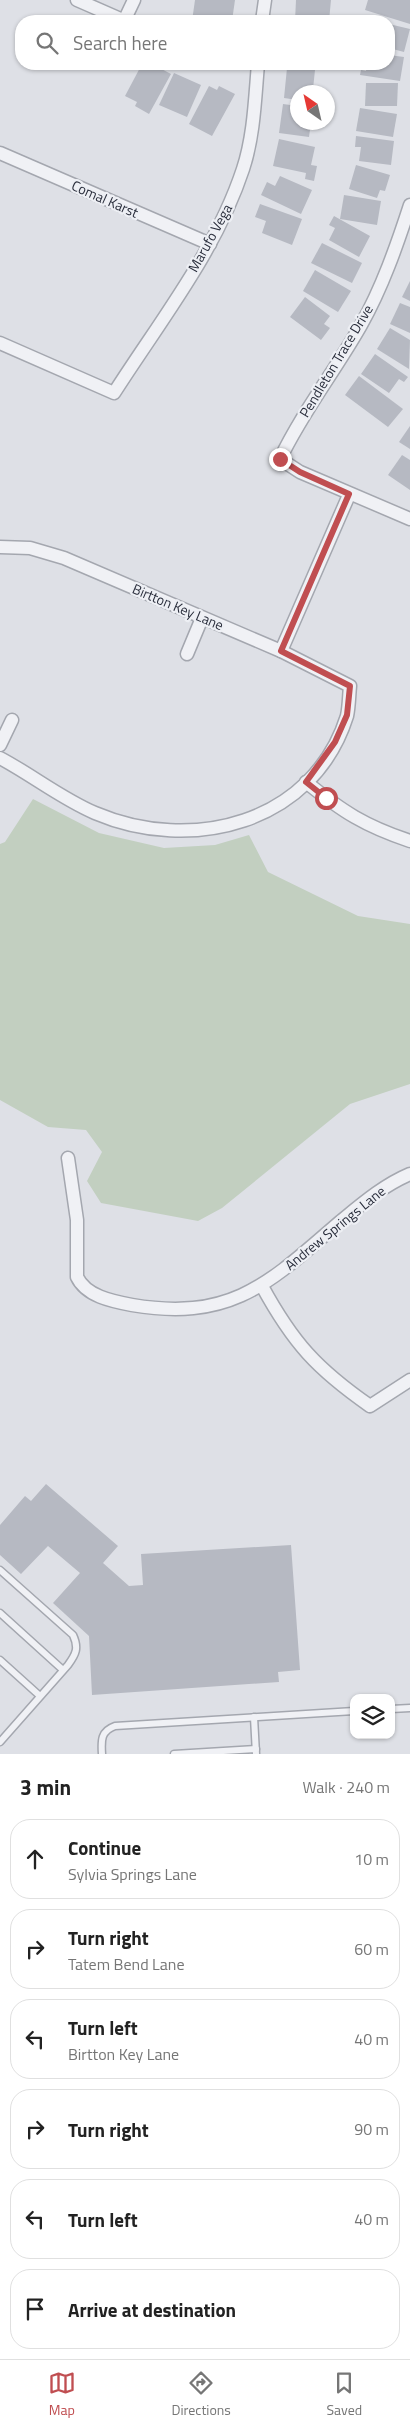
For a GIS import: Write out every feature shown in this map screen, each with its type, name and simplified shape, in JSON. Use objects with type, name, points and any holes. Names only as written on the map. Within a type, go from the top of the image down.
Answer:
[{"type":"street","points":[[77,0],[97,4],[115,15]]},
{"type":"street","points":[[128,15],[134,0]]},
{"type":"street","points":[[263,15],[265,0]]},
{"type":"street","name":"Marufo Vega","points":[[0,343],[114,393],[210,244],[228,210],[244,167],[255,105],[258,70]]},
{"type":"street","name":"Comal Karst","points":[[0,153],[210,244]]},
{"type":"street","name":"Pendleton Trace Drive","points":[[349,494],[300,472],[280,459],[291,436],[361,325],[382,280],[410,205]]},
{"type":"street","points":[[281,651],[349,494],[410,519]]},
{"type":"street","name":"Birtton Key Lane","points":[[0,547],[30,548],[64,558],[281,651],[350,686],[347,715],[335,742],[306,782]]},
{"type":"street","points":[[187,654],[202,618]]},
{"type":"street","points":[[0,745],[12,720]]},
{"type":"street","points":[[0,758],[95,813],[157,830],[190,832],[246,821],[271,808],[306,782],[350,816],[380,831],[410,841]]},
{"type":"street","name":"Andrew Springs Lane","points":[[68,1158],[75,1192],[77,1277],[80,1284],[87,1291],[97,1295],[125,1304],[154,1309],[188,1309],[221,1304],[262,1286],[369,1198],[392,1182],[410,1174]]},
{"type":"street","points":[[262,1286],[289,1332],[311,1359],[370,1406],[410,1380]]},
{"type":"lane","points":[[0,1570],[73,1635],[77,1644],[76,1654],[0,1742]]},
{"type":"lane","points":[[0,1613],[63,1670]]},
{"type":"lane","points":[[0,1660],[40,1696]]},
{"type":"lane","points":[[395,1709],[410,1708]]},
{"type":"lane","points":[[102,1754],[101,1738],[104,1732],[115,1726],[350,1711]]},
{"type":"lane","points":[[174,1754],[256,1752],[254,1717]]},
{"type":"green space","points":[[33,799],[99,833],[164,848],[215,845],[249,835],[268,872],[358,916],[410,924],[410,1084],[350,1104],[222,1208],[198,1221],[101,1203],[87,1181],[102,1152],[86,1130],[48,1127],[0,1100],[0,844],[5,842]]},
{"type":"building","points":[[195,0],[235,0],[233,15],[193,15]]},
{"type":"building","points":[[296,0],[331,0],[330,15],[295,15]]},
{"type":"building","points":[[368,0],[410,0],[410,24],[395,19],[395,15],[381,15],[365,10]]},
{"type":"building","points":[[395,25],[410,29],[404,52],[395,50]]},
{"type":"building","points":[[395,56],[404,57],[400,81],[360,75],[361,70],[395,70]]},
{"type":"building","points":[[139,70],[163,70],[171,74],[149,114],[135,106],[137,102],[125,96]]},
{"type":"building","points":[[287,70],[315,70],[313,85],[290,85],[290,99],[284,98]]},
{"type":"building","points":[[174,73],[201,85],[187,117],[159,105]]},
{"type":"building","points":[[366,83],[398,83],[397,106],[365,106]]},
{"type":"building","points":[[209,86],[217,90],[219,86],[235,94],[212,136],[189,124]]},
{"type":"building","points":[[283,104],[290,105],[290,130],[310,130],[309,137],[279,133]]},
{"type":"building","points":[[360,108],[397,114],[393,137],[356,131]]},
{"type":"building","points":[[356,136],[394,141],[391,165],[359,161],[361,147],[355,147]]},
{"type":"building","points":[[279,139],[315,147],[311,165],[317,166],[314,181],[305,179],[306,173],[273,166]]},
{"type":"building","points":[[356,165],[390,175],[385,191],[380,190],[377,198],[349,189]]},
{"type":"building","points":[[280,176],[312,190],[301,214],[261,195],[267,182],[275,186]]},
{"type":"building","points":[[344,195],[381,201],[377,225],[340,219]]},
{"type":"building","points":[[260,204],[302,219],[292,245],[262,233],[266,221],[255,217]]},
{"type":"building","points":[[334,216],[370,236],[359,257],[329,240],[335,228],[329,225]]},
{"type":"building","points":[[322,243],[362,263],[352,283],[311,263]]},
{"type":"building","points":[[315,270],[351,291],[338,312],[303,291]]},
{"type":"building","points":[[410,281],[410,301],[402,297]]},
{"type":"building","points":[[305,297],[330,316],[324,324],[330,328],[321,340],[290,317]]},
{"type":"building","points":[[400,303],[410,307],[410,333],[390,324]]},
{"type":"building","points":[[390,328],[410,340],[409,369],[377,349]]},
{"type":"building","points":[[375,354],[408,377],[404,382],[399,379],[389,393],[361,374]]},
{"type":"building","points":[[359,376],[403,409],[388,427],[345,395]]},
{"type":"building","points":[[410,426],[410,449],[399,442]]},
{"type":"building","points":[[402,455],[410,460],[410,490],[388,475]]},
{"type":"building","points":[[46,1484],[118,1546],[103,1563],[129,1586],[143,1585],[141,1554],[291,1545],[300,1670],[278,1672],[279,1682],[92,1695],[89,1636],[53,1603],[80,1573],[48,1546],[21,1574],[0,1555],[0,1525],[25,1496],[31,1501]]},
{"type":"route","points":[[280,459],[300,472],[349,494],[281,651],[350,686],[347,715],[335,742],[306,782],[326,798]]}]
